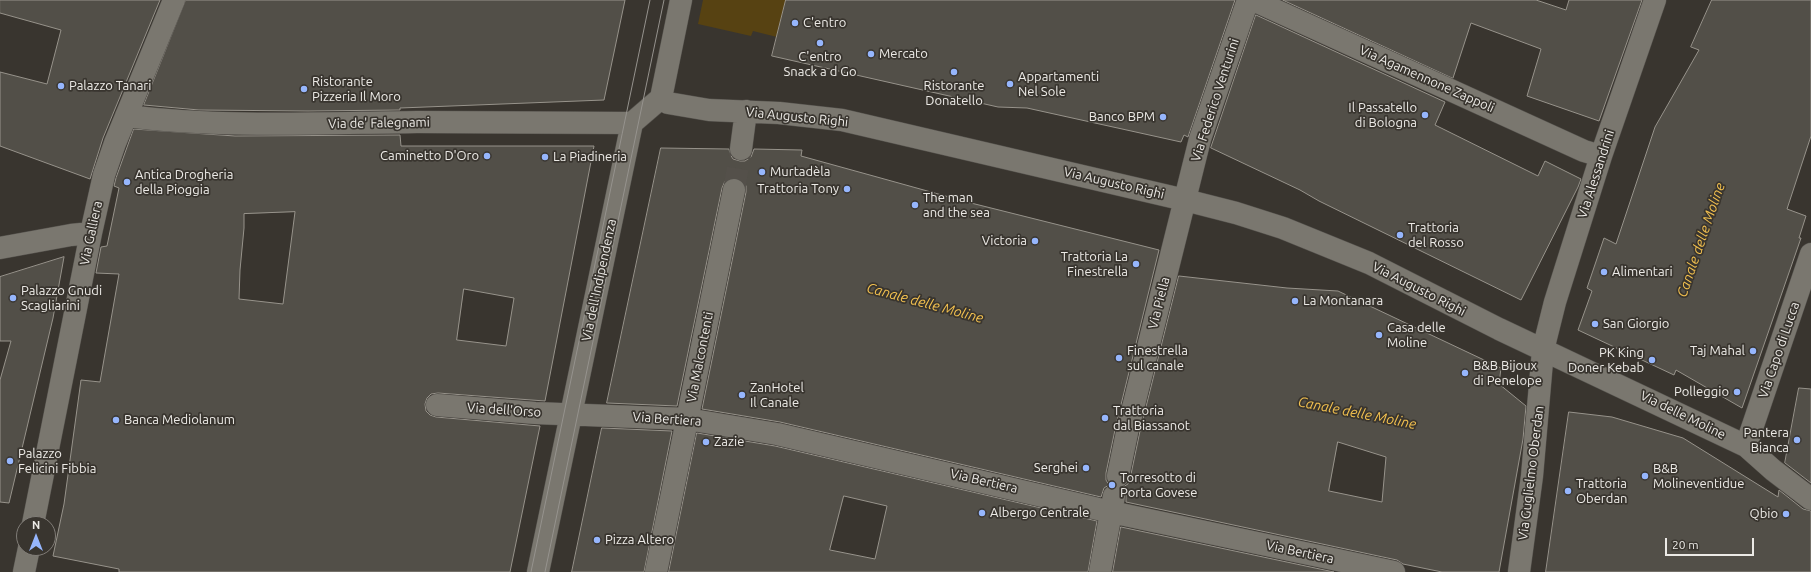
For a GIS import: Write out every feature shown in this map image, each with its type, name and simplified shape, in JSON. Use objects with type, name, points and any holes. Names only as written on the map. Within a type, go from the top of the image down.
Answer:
[{"type":"street","name":"Via Galliera","points":[[35,516],[91,232],[104,175],[126,116],[174,0]]},
{"type":"street","points":[[632,123],[661,98],[681,0]]},
{"type":"street","name":"Via Federico Venturini","points":[[1185,200],[1200,139],[1248,0]]},
{"type":"street","name":"Via Agamennone Zappoli","points":[[1253,0],[1584,150],[1601,156]]},
{"type":"street","name":"Via Alessandrini","points":[[1543,350],[1555,302],[1601,156],[1655,0]]},
{"type":"street","name":"Via Augusto Righi","points":[[661,98],[668,103],[679,106],[813,116],[842,120],[1236,213],[1326,244],[1369,263],[1543,350]]},
{"type":"street","points":[[741,149],[746,112]]},
{"type":"street","name":"Via de' Falegnami","points":[[126,116],[268,125],[416,122],[632,123]]},
{"type":"street","name":"Via dell'Indipendenza","points":[[538,572],[632,123]]},
{"type":"street","name":"Via Malcontenti","points":[[656,572],[734,190]]},
{"type":"street","name":"Via Piella","points":[[1100,572],[1128,428],[1185,200]]},
{"type":"street","points":[[0,248],[71,234],[91,232]]},
{"type":"street","name":"Via Capo di Lucca","points":[[1746,446],[1811,254]]},
{"type":"street","name":"Via delle Moline","points":[[1543,350],[1746,446],[1773,470],[1811,499]]},
{"type":"street","name":"Via Guglielmo Oberdan","points":[[1519,572],[1532,476],[1543,350]]},
{"type":"street","name":"Via dell'Orso","points":[[437,406],[535,413],[571,413]]},
{"type":"street","name":"Via Bertiera","points":[[571,413],[687,419],[1114,495],[1394,572]]},
{"type":"street","points":[[24,572],[27,556]]},
{"type":"shaded area","points":[[703,0],[786,0],[777,37],[753,31],[751,36],[698,24]]},
{"type":"building","name":"Palazzo Tanari","points":[[0,0],[160,0],[103,138],[90,179],[0,146],[0,72],[47,84],[61,30],[0,13]]},
{"type":"building","points":[[186,0],[625,0],[604,100],[400,108],[400,110],[308,111],[199,110],[144,105]]},
{"type":"building","points":[[786,0],[1235,0],[1188,137],[1184,135],[1181,142],[1027,108],[998,107],[772,56]]},
{"type":"building","points":[[1283,0],[1536,0],[1566,10],[1569,0],[1642,0],[1599,121],[1527,96],[1541,49],[1471,23],[1453,78]]},
{"type":"building","points":[[1712,0],[1811,0],[1811,136],[1787,209],[1806,216],[1799,238],[1801,238],[1742,408],[1676,370],[1674,375],[1578,330],[1592,291],[1587,288],[1604,238],[1616,244],[1655,127],[1699,50],[1691,47]]},
{"type":"building","points":[[1256,15],[1445,102],[1435,125],[1538,176],[1545,161],[1581,179],[1521,300],[1319,201],[1300,190],[1211,148]]},
{"type":"building","points":[[134,129],[235,136],[400,135],[401,146],[594,146],[545,401],[438,393],[431,394],[427,398],[425,404],[426,411],[430,415],[436,417],[540,426],[510,572],[119,572],[119,569],[53,556],[56,556],[56,542],[64,504],[81,380],[100,382],[119,274],[96,273],[101,247],[107,246],[119,188],[114,186]],"holes":[[[295,212],[283,304],[239,299],[244,214]],[[464,289],[514,298],[506,346],[457,340]]]},
{"type":"building","points":[[661,148],[729,149],[733,159],[740,161],[745,161],[751,157],[754,149],[802,150],[801,156],[967,202],[1159,250],[1116,425],[1106,473],[1106,480],[1109,485],[1104,488],[1101,497],[780,422],[702,409],[746,192],[746,186],[743,181],[736,178],[730,178],[725,181],[722,188],[677,406],[607,403]]},
{"type":"building","name":"Palazzo Felicini Fibbia","points":[[64,257],[53,318],[9,503],[0,502],[0,380],[11,341],[0,341],[0,277]]},
{"type":"building","points":[[1179,276],[1287,288],[1338,291],[1501,368],[1499,384],[1526,406],[1523,439],[1499,572],[1442,572],[1403,564],[1397,560],[1126,502],[1126,492],[1123,487],[1128,484],[1130,479],[1140,431]],"holes":[[[1338,442],[1386,457],[1382,502],[1329,491]]]},
{"type":"building","points":[[1799,388],[1811,389],[1811,483],[1785,463]]},
{"type":"building","points":[[1569,412],[1612,417],[1683,438],[1778,497],[1779,490],[1803,509],[1811,511],[1811,572],[1546,572]]},
{"type":"building","points":[[602,428],[672,431],[644,572],[572,572]]},
{"type":"building","points":[[697,433],[775,446],[1097,521],[1088,572],[669,572]],"holes":[[[844,496],[887,506],[875,559],[830,550]]]},
{"type":"building","points":[[1121,527],[1334,572],[1113,572]]},
{"type":"tunnel","points":[[734,190],[741,149]]},
{"type":"tram line","points":[[531,572],[650,0]]},
{"type":"tram line","points":[[545,572],[664,0]]},
{"type":"place","name":"C'entro","points":[[795,23]]},
{"type":"place","name":"C'entro Snack a d Go","points":[[820,43]]},
{"type":"place","name":"Mercato","points":[[871,54]]},
{"type":"place","name":"Ristorante Donatello","points":[[954,72]]},
{"type":"place","name":"Appartamenti Nel Sole","points":[[1010,84]]},
{"type":"place","name":"Palazzo Tanari","points":[[61,86]]},
{"type":"place","name":"Ristorante Pizzeria Il Moro","points":[[304,89]]},
{"type":"place","name":"Il Passatello di Bologna","points":[[1425,115]]},
{"type":"place","name":"Banco BPM","points":[[1163,117]]},
{"type":"place","name":"Caminetto D'Oro","points":[[487,156]]},
{"type":"place","name":"La Piadineria","points":[[545,157]]},
{"type":"place","name":"Murtadèla","points":[[762,172]]},
{"type":"place","name":"Antica Drogheria della Pioggia","points":[[127,182]]},
{"type":"place","name":"Trattoria Tony","points":[[847,189]]},
{"type":"place","name":"The man and the sea","points":[[915,205]]},
{"type":"place","name":"Trattoria del Rosso","points":[[1400,235]]},
{"type":"place","name":"Victoria","points":[[1035,241]]},
{"type":"place","name":"Trattoria La Finestrella","points":[[1136,264]]},
{"type":"place","name":"Alimentari","points":[[1604,272]]},
{"type":"place","name":"Palazzo Gnudi Scagliarini","points":[[13,298]]},
{"type":"place","name":"La Montanara","points":[[1295,301]]},
{"type":"place","name":"San Giorgio","points":[[1595,324]]},
{"type":"place","name":"Casa delle Moline","points":[[1379,335]]},
{"type":"place","name":"Taj Mahal","points":[[1753,351]]},
{"type":"place","name":"Finestrella sul canale","points":[[1119,358]]},
{"type":"place","name":"PK King Doner Kebab","points":[[1652,360]]},
{"type":"place","name":"B&B Bijoux di Penelope","points":[[1465,373]]},
{"type":"place","name":"Polleggio","points":[[1737,392]]},
{"type":"place","name":"ZanHotel Il Canale","points":[[742,395]]},
{"type":"place","name":"Trattoria dal Biassanot","points":[[1105,418]]},
{"type":"place","name":"Banca Mediolanum","points":[[116,420]]},
{"type":"place","name":"Pantera Bianca","points":[[1797,440]]},
{"type":"place","name":"Zazie","points":[[706,442]]},
{"type":"place","name":"Palazzo Felicini Fibbia","points":[[10,461]]},
{"type":"place","name":"Serghei","points":[[1086,468]]},
{"type":"place","name":"B&B Molineventidue","points":[[1645,476]]},
{"type":"place","name":"Torresotto di Porta Govese","points":[[1112,485]]},
{"type":"place","name":"Trattoria Oberdan","points":[[1568,491]]},
{"type":"place","name":"Albergo Centrale","points":[[982,513]]},
{"type":"place","name":"Qbio","points":[[1786,514]]},
{"type":"place","name":"Pizza Altero","points":[[597,540]]},
{"type":"water label","name":"Canale delle Moline","points":[[1701,240]]},
{"type":"water label","name":"Canale delle Moline","points":[[925,303]]},
{"type":"water label","name":"Canale delle Moline","points":[[1357,413]]}]
